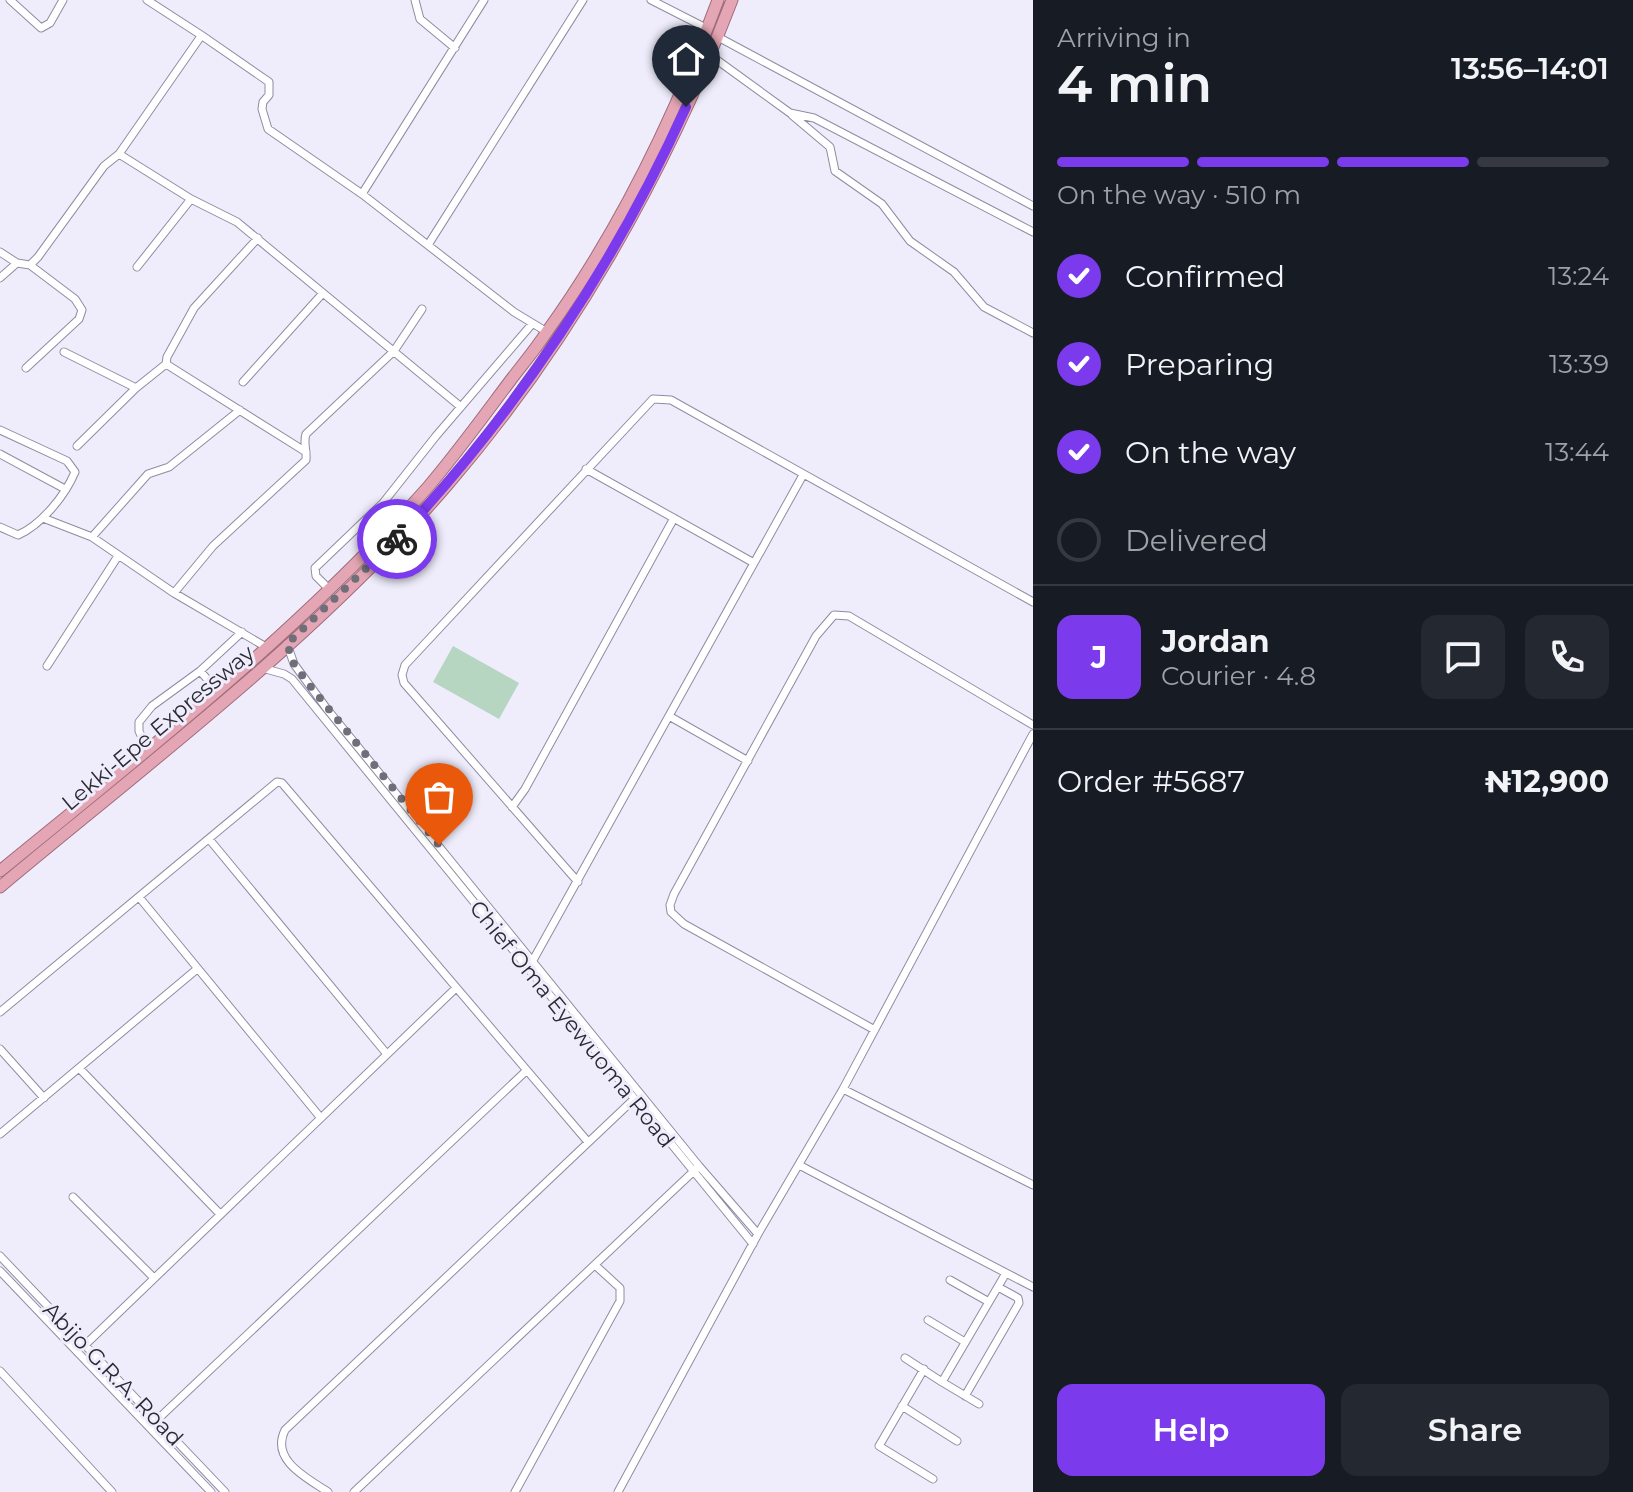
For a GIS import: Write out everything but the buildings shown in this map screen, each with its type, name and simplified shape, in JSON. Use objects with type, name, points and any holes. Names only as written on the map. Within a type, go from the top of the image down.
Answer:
[{"type":"highway","name":"Lekki-Epe Expressway","points":[[0,887],[147,749],[329,589],[427,488],[463,445],[547,332],[608,234],[675,107],[718,0]]},
{"type":"highway","name":"Lekki-Epe Expressway","points":[[0,871],[46,841],[260,668],[381,555],[448,485],[526,383],[621,237],[662,159],[732,0]]},
{"type":"street","points":[[10,0],[41,28],[50,23],[63,0]]},
{"type":"street","points":[[147,0],[269,82],[269,95],[262,109],[268,129],[362,194],[532,324],[547,332]]},
{"type":"street","points":[[415,0],[420,19],[455,48]]},
{"type":"street","points":[[362,194],[484,0]]},
{"type":"street","points":[[428,245],[583,0]]},
{"type":"street","points":[[651,0],[708,29]]},
{"type":"street","points":[[30,265],[104,166],[119,154],[201,35]]},
{"type":"street","points":[[718,37],[1033,206]]},
{"type":"street","points":[[710,55],[790,113],[830,147],[835,171],[882,204],[910,241],[954,272],[987,309],[1033,333]]},
{"type":"street","points":[[790,113],[814,118],[1033,232]]},
{"type":"street","points":[[119,154],[191,199],[237,222],[461,407]]},
{"type":"street","points":[[137,267],[191,199]]},
{"type":"street","points":[[77,446],[136,388],[166,364],[194,308],[258,238]]},
{"type":"street","points":[[0,252],[17,263],[30,265],[75,299],[82,310],[79,319],[26,368]]},
{"type":"street","points":[[0,278],[17,263]]},
{"type":"street","points":[[243,382],[323,293]]},
{"type":"street","points":[[174,593],[213,546],[306,460],[306,434],[394,351],[422,309]]},
{"type":"street","points":[[329,589],[316,576],[315,568],[383,503],[532,324]]},
{"type":"street","points":[[64,352],[136,388]]},
{"type":"street","points":[[508,353],[523,364]]},
{"type":"street","points":[[166,364],[307,452]]},
{"type":"street","points":[[578,882],[404,683],[402,675],[405,665],[653,399],[671,400],[1033,602]]},
{"type":"street","points":[[92,537],[148,474],[169,467],[240,410]]},
{"type":"street","points":[[0,430],[73,466],[75,472],[43,518],[27,531],[18,535],[0,527]]},
{"type":"street","points":[[0,454],[65,489]]},
{"type":"street","points":[[586,469],[754,563]]},
{"type":"street","points":[[529,964],[578,882],[803,475]]},
{"type":"street","points":[[43,518],[92,537],[174,593],[266,647]]},
{"type":"street","points":[[512,807],[525,789],[674,518]]},
{"type":"street","points":[[47,666],[118,556]]},
{"type":"street","points":[[873,1029],[684,924],[671,912],[674,894],[816,636],[834,615],[849,616],[1033,725]]},
{"type":"street","points":[[147,749],[139,731],[139,722],[152,706],[200,671],[242,632]]},
{"type":"street","name":"Chief Oma Eyewuoma Road","points":[[287,644],[294,664],[327,709],[633,1100],[753,1244]]},
{"type":"street","name":"Chief Oma Eyewuoma Road","points":[[260,668],[292,679],[758,1234]]},
{"type":"street","points":[[200,671],[217,690]]},
{"type":"street","points":[[669,716],[748,761]]},
{"type":"street","points":[[618,1492],[758,1234],[843,1089],[1033,734]]},
{"type":"street","points":[[0,1012],[270,785],[282,783],[588,1142]]},
{"type":"street","points":[[209,839],[386,1053]]},
{"type":"street","points":[[139,897],[320,1117]]},
{"type":"street","points":[[0,1134],[197,969]]},
{"type":"street","points":[[85,1345],[456,988]]},
{"type":"street","points":[[0,1049],[44,1098]]},
{"type":"street","points":[[79,1068],[220,1214]]},
{"type":"street","points":[[158,1419],[526,1071]]},
{"type":"street","points":[[843,1089],[1033,1185]]},
{"type":"street","points":[[328,1492],[295,1470],[285,1459],[281,1438],[285,1430],[633,1100]]},
{"type":"street","points":[[799,1165],[1033,1287]]},
{"type":"street","points":[[354,1492],[699,1166]]},
{"type":"street","points":[[73,1197],[153,1277]]},
{"type":"street","name":"Abijo G.R.A. Road","points":[[0,1256],[225,1492]]},
{"type":"street","points":[[515,1492],[620,1301],[620,1288],[595,1265]]},
{"type":"street","name":"Abijo G.R.A. Road","points":[[0,1271],[211,1492]]},
{"type":"street","points":[[942,1382],[1006,1273]]},
{"type":"street","points":[[950,1280],[989,1302]]},
{"type":"street","points":[[0,1283],[10,1283]]},
{"type":"street","points":[[965,1396],[1019,1303],[1018,1298],[998,1287]]},
{"type":"street","points":[[928,1320],[965,1342]]},
{"type":"street","points":[[905,1358],[979,1404]]},
{"type":"street","points":[[924,1369],[879,1446],[933,1479]]},
{"type":"street","points":[[0,1371],[112,1492]]},
{"type":"street","points":[[902,1406],[957,1441]]},
{"type":"green space","points":[[453,646],[519,683],[499,719],[433,682]]},
{"type":"way so far","points":[[397,539],[287,644],[294,664],[327,709],[439,845]]},
{"type":"route","points":[[397,539],[448,485],[480,445],[558,336],[621,237],[686,107]]}]
